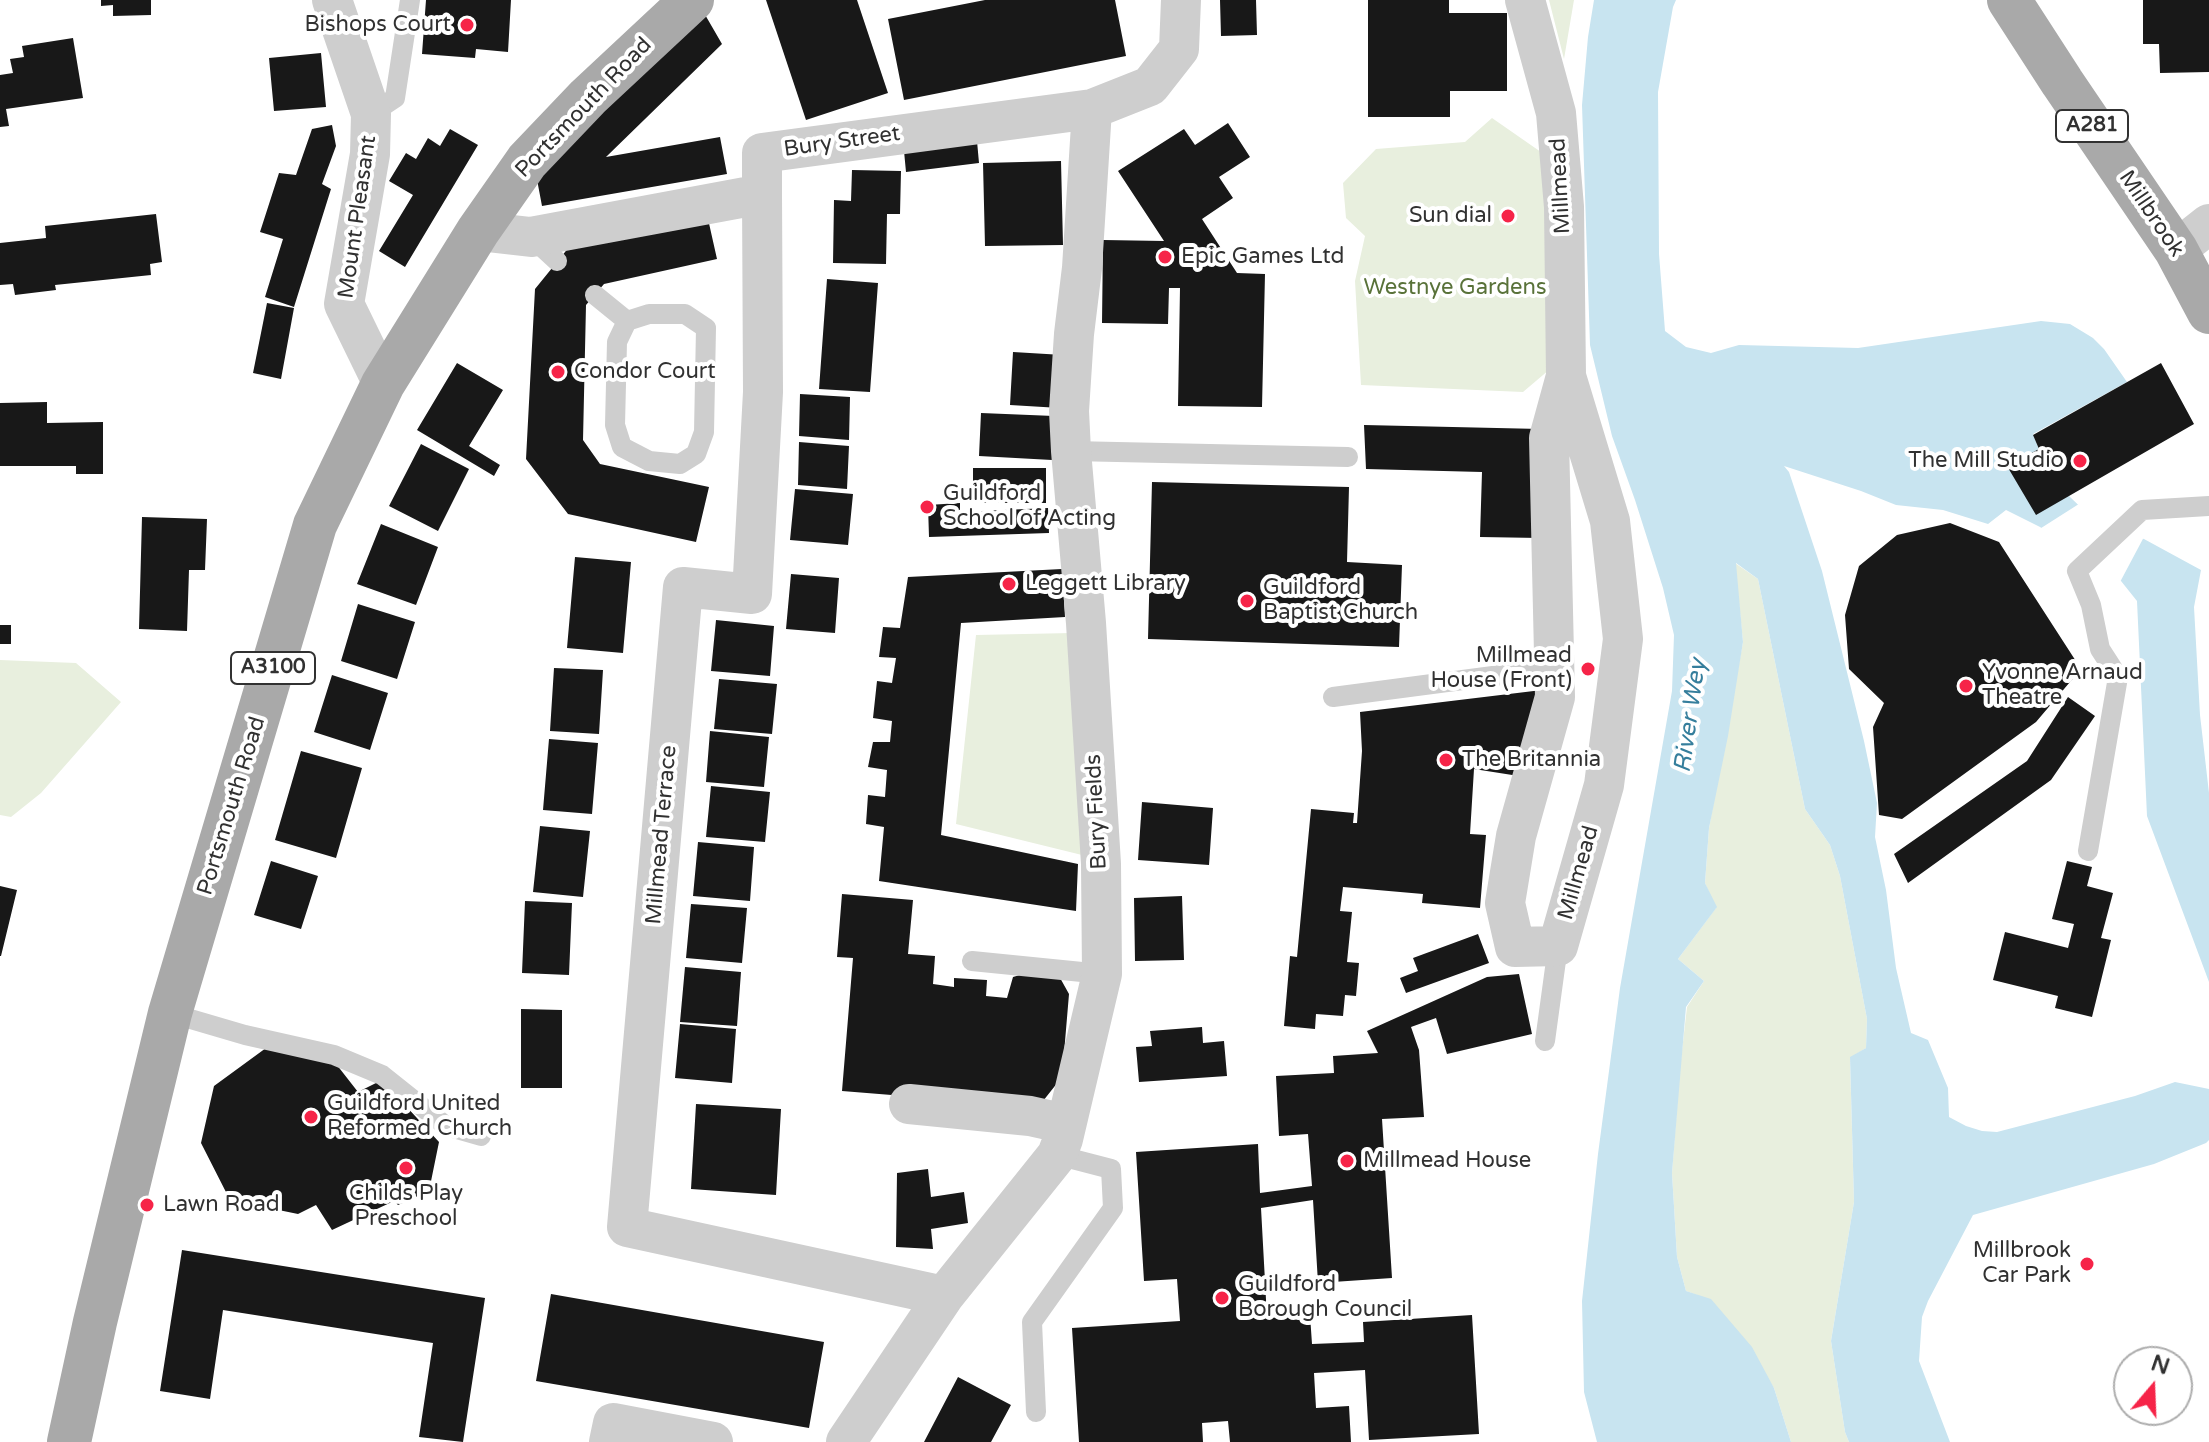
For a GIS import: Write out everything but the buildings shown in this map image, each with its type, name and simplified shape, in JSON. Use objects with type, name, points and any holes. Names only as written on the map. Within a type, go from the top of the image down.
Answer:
[{"type":"main road","name":"Portsmouth Road","points":[[69,1442],[170,1013],[315,525],[383,384],[478,231],[527,161],[588,97],[692,0]]},
{"type":"main road","name":"Millbrook","points":[[2009,0],[2062,82],[2193,237],[2209,312]]},
{"type":"street","name":"Mount Pleasant","points":[[332,0],[371,114],[370,154],[344,304],[383,384]]},
{"type":"street","name":"Bury Street","points":[[762,194],[762,153],[1092,109],[1150,86],[1179,49],[1181,0]]},
{"type":"street","name":"Millmead","points":[[1525,0],[1556,113],[1564,207],[1566,376],[1549,438],[1555,697],[1516,836],[1505,903],[1515,947],[1558,946],[1604,785],[1623,639],[1610,521],[1566,376]]},
{"type":"street","name":"Bury Fields","points":[[846,1442],[944,1296],[1062,1139],[1102,974],[1101,864],[1069,411],[1092,109]]},
{"type":"street","points":[[478,231],[544,249],[762,194]]},
{"type":"street","name":"Millmead Terrace","points":[[762,194],[763,392],[752,594],[683,587],[627,1227],[944,1296]]},
{"type":"street","points":[[909,1104],[1030,1116],[1062,1139]]},
{"type":"street","points":[[609,1442],[613,1423],[713,1442]]},
{"type":"lane","points":[[371,114],[395,98],[410,0]]},
{"type":"lane","points":[[595,295],[627,321]]},
{"type":"lane","points":[[649,314],[685,314],[706,328],[704,432],[696,454],[680,464],[649,461],[622,447],[615,425],[617,342],[627,321],[649,314]]},
{"type":"lane","points":[[1071,451],[1348,457]]},
{"type":"lane","points":[[2088,851],[2118,677],[2100,649],[2091,605],[2077,571],[2142,510],[2209,506]]},
{"type":"lane","points":[[1333,697],[1554,668]]},
{"type":"lane","points":[[1545,1041],[1558,946]]},
{"type":"lane","points":[[972,961],[1102,974]]},
{"type":"lane","points":[[170,1013],[245,1035],[334,1055],[382,1075],[446,1126],[481,1136]]},
{"type":"lane","points":[[1036,1412],[1032,1322],[1113,1208],[1111,1169],[1062,1139]]},
{"type":"green space","points":[[1549,0],[1574,0],[1564,59]]},
{"type":"green space","name":"Westnye Gardens","points":[[1492,118],[1551,159],[1556,364],[1523,392],[1361,385],[1355,281],[1365,236],[1346,218],[1343,183],[1376,149],[1465,142]]},
{"type":"green space","points":[[1735,563],[1758,579],[1805,809],[1830,845],[1840,876],[1867,1019],[1866,1048],[1850,1058],[1854,1202],[1831,1341],[1849,1442],[1791,1442],[1774,1388],[1711,1300],[1686,1291],[1677,1257],[1672,1173],[1680,1068],[1687,1007],[1704,981],[1678,959],[1716,908],[1705,883],[1709,828],[1743,642]]},
{"type":"green space","points":[[1072,633],[1082,855],[956,824],[976,635]]},
{"type":"green space","points":[[0,660],[76,663],[121,702],[41,793],[11,817],[0,815]]},
{"type":"water","name":"River Wey","points":[[1594,0],[1676,0],[1658,92],[1659,254],[1665,331],[1686,347],[1711,353],[1739,345],[1858,348],[2041,321],[2070,324],[2104,349],[2127,382],[2033,434],[2039,449],[2069,496],[2097,523],[2144,539],[2201,570],[2194,607],[2200,715],[2209,793],[2209,982],[2147,816],[2137,601],[2121,581],[2040,527],[2006,510],[1988,524],[1943,510],[1896,505],[1784,466],[1789,472],[1822,571],[1864,741],[1877,803],[1875,837],[1886,890],[1896,968],[1911,1033],[1928,1040],[1948,1088],[1949,1117],[1982,1131],[1997,1132],[2135,1096],[2175,1082],[2209,1089],[2209,1140],[2206,1143],[2154,1164],[1973,1215],[1922,1317],[1919,1361],[1950,1442],[1849,1442],[1845,1432],[1831,1341],[1854,1202],[1850,1057],[1866,1048],[1867,1019],[1840,876],[1830,845],[1805,809],[1758,579],[1736,563],[1743,642],[1709,828],[1705,883],[1717,907],[1678,959],[1704,981],[1686,1007],[1672,1173],[1677,1257],[1686,1291],[1711,1299],[1752,1347],[1774,1388],[1791,1442],[1597,1442],[1584,1392],[1582,1301],[1598,1154],[1620,988],[1672,691],[1674,635],[1663,588],[1612,436],[1590,345],[1582,105]]},
{"type":"pier","points":[[2082,502],[2099,519],[2145,535],[2119,584],[2038,530]]},
{"type":"place","name":"Bishops Court","points":[[467,25]]},
{"type":"place","name":"Sun dial","points":[[1508,216]]},
{"type":"place","name":"Epic Games Ltd","points":[[1165,257]]},
{"type":"place","name":"Condor Court","points":[[558,372]]},
{"type":"place","name":"The Mill Studio","points":[[2080,461]]},
{"type":"place","name":"Guildford School of Acting","points":[[927,507]]},
{"type":"place","name":"Leggett Library","points":[[1009,584]]},
{"type":"place","name":"Guildford Baptist Church","points":[[1247,601]]},
{"type":"place","name":"Millmead House (Front)","points":[[1588,669]]},
{"type":"place","name":"Yvonne Arnaud Theatre","points":[[1966,686]]},
{"type":"place","name":"The Britannia","points":[[1446,760]]},
{"type":"place","name":"Guildford United Reformed Church","points":[[311,1117]]},
{"type":"place","name":"Millmead House","points":[[1347,1161]]},
{"type":"place","name":"Childs Play Preschool","points":[[406,1168]]},
{"type":"place","name":"Lawn Road","points":[[147,1205]]},
{"type":"place","name":"Millbrook Car Park","points":[[2087,1264]]},
{"type":"place","name":"Guildford Borough Council","points":[[1222,1298]]}]
